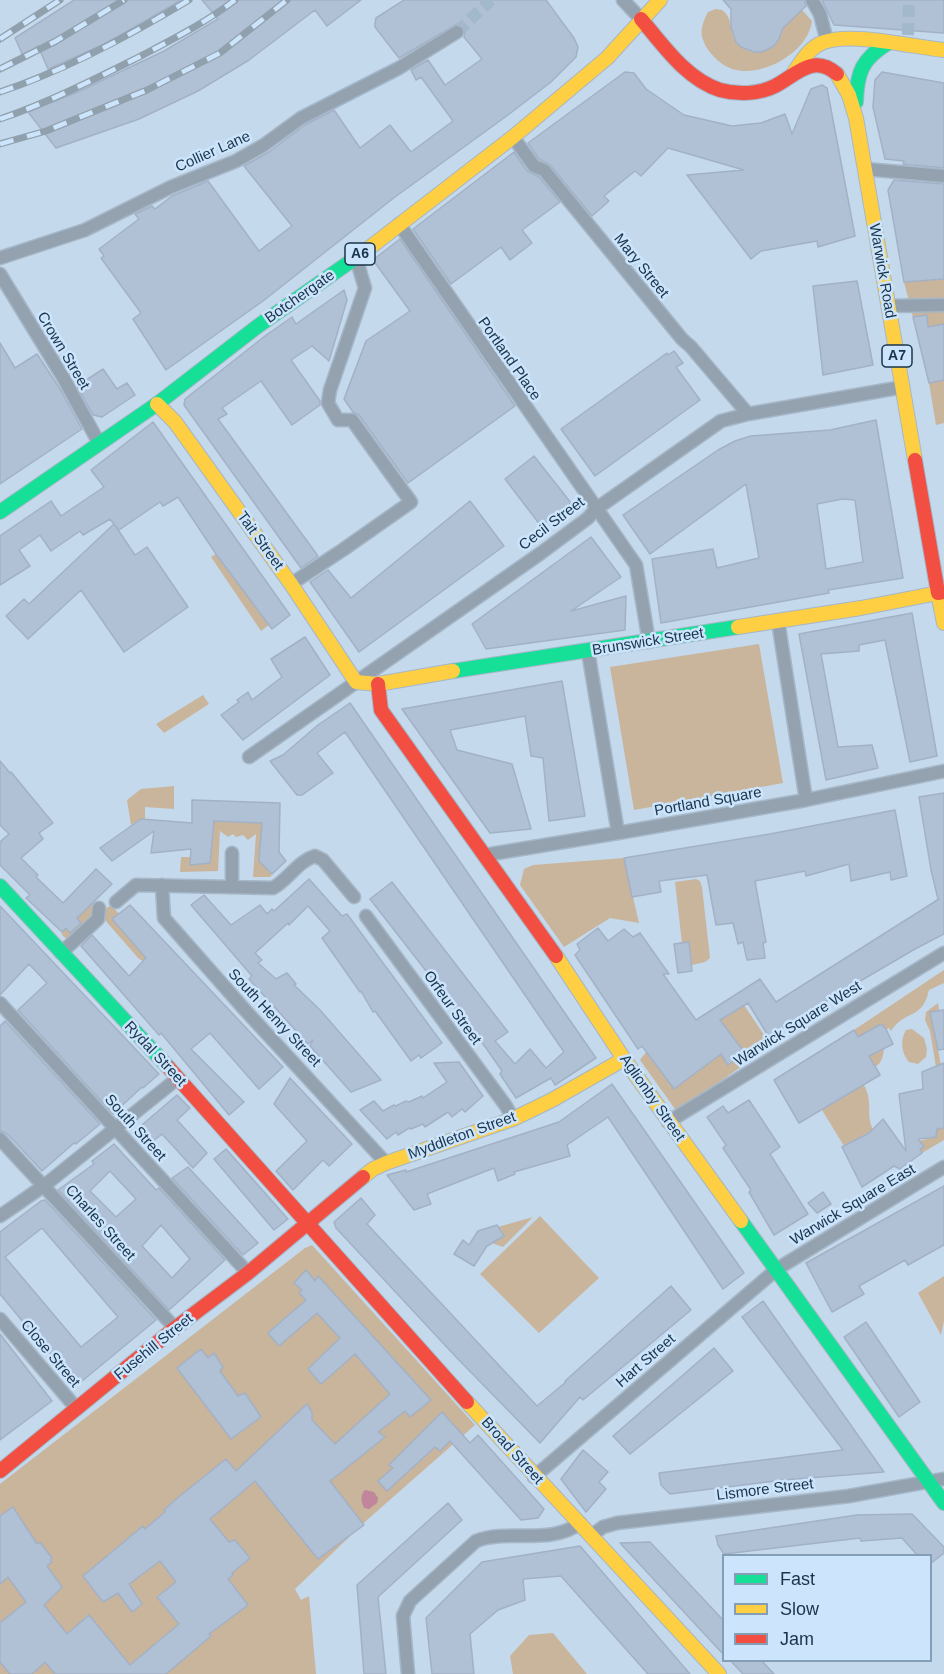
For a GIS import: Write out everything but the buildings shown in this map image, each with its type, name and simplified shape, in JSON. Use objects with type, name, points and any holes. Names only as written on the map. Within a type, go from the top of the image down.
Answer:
[{"type":"street","points":[[623,0],[641,19]]},
{"type":"street","name":"Botchergate","points":[[0,512],[157,405],[258,326],[356,258],[513,137],[607,58],[660,0]]},
{"type":"street","points":[[812,0],[820,15],[827,41]]},
{"type":"street","name":"A7","points":[[641,19],[689,72],[709,86],[734,93],[757,91],[775,86],[795,71],[802,56],[827,41],[846,38],[944,50]]},
{"type":"street","name":"Collier Lane","points":[[0,258],[85,230],[171,187],[236,161],[264,145],[301,118],[399,68],[457,32]]},
{"type":"street","points":[[856,118],[857,77],[868,56],[888,43]]},
{"type":"street","name":"Warwick Road","points":[[795,71],[809,66],[830,68],[840,75],[850,92],[941,593],[944,623]]},
{"type":"street","name":"Mary Street","points":[[513,137],[534,166],[544,170],[676,332],[748,414]]},
{"type":"street","points":[[865,168],[944,176]]},
{"type":"street","name":"Portland Place","points":[[399,224],[636,565],[649,642]]},
{"type":"street","points":[[291,584],[411,502],[352,420],[338,420],[328,403],[330,390],[365,288],[356,258]]},
{"type":"street","name":"Crown Street","points":[[0,274],[99,443]]},
{"type":"street","points":[[889,306],[944,305]]},
{"type":"street","name":"Cecil Street","points":[[249,757],[541,553],[588,518],[596,509],[721,421],[748,414],[903,387]]},
{"type":"street","name":"Tait Street","points":[[157,405],[175,422],[291,584],[356,682]]},
{"type":"street","name":"Brunswick Street","points":[[356,682],[378,684],[454,670],[861,608],[941,593]]},
{"type":"street","points":[[777,621],[806,800]]},
{"type":"street","points":[[588,651],[618,833]]},
{"type":"street","name":"Aglionby Street","points":[[378,684],[381,710],[558,959],[624,1059],[944,1503]]},
{"type":"street","name":"Portland Square","points":[[485,855],[806,800],[944,771]]},
{"type":"street","points":[[232,853],[232,887]]},
{"type":"street","points":[[116,902],[136,885],[273,888],[306,859],[315,856],[323,860],[354,897]]},
{"type":"street","name":"South Henry Street","points":[[162,885],[164,918],[386,1163]]},
{"type":"street","name":"Rydal Street","points":[[0,886],[178,1078],[308,1224]]},
{"type":"street","points":[[61,953],[98,919],[99,908]]},
{"type":"street","name":"Orfeur Street","points":[[366,916],[506,1106],[513,1119]]},
{"type":"street","name":"Warwick Square West","points":[[669,1122],[944,952]]},
{"type":"street","name":"South Street","points":[[0,1003],[248,1273]]},
{"type":"street","name":"Myddleton Street","points":[[308,1224],[373,1169],[513,1119],[552,1100],[624,1059]]},
{"type":"street","points":[[0,1216],[45,1185],[178,1078]]},
{"type":"street","name":"Charles Street","points":[[0,1139],[176,1328]]},
{"type":"street","name":"Warwick Square East","points":[[777,1269],[944,1167]]},
{"type":"street","name":"Fusehill Street","points":[[0,1471],[308,1224]]},
{"type":"street","name":"Broad Street","points":[[308,1224],[370,1297],[534,1477],[592,1535],[719,1674]]},
{"type":"street","name":"Hart Street","points":[[534,1477],[777,1269]]},
{"type":"street","name":"Close Street","points":[[0,1319],[77,1409]]},
{"type":"street","name":"Lismore Street","points":[[592,1535],[603,1527],[617,1523],[849,1496],[944,1479]]},
{"type":"street","points":[[408,1674],[403,1616],[410,1601],[476,1541],[484,1538],[567,1532],[580,1523]]},
{"type":"shaded area","points":[[716,9],[722,10],[728,17],[733,36],[739,45],[757,52],[770,49],[775,45],[782,33],[787,16],[795,16],[802,10],[812,21],[803,43],[794,52],[760,69],[736,70],[717,60],[704,41],[702,27],[705,17],[708,12]]},
{"type":"shaded area","points":[[944,279],[944,324],[928,327],[927,315],[913,317],[904,282]]},
{"type":"shaded area","points":[[944,380],[944,423],[936,425],[929,383]]},
{"type":"shaded area","points":[[216,554],[269,625],[261,631],[211,557]]},
{"type":"shaded area","points":[[759,644],[783,783],[634,810],[610,667]]},
{"type":"shaded area","points":[[203,695],[209,704],[164,733],[156,724]]},
{"type":"shaded area","points":[[174,786],[174,809],[145,807],[145,820],[141,819],[131,825],[127,800],[141,789]]},
{"type":"shaded area","points":[[214,821],[262,823],[259,861],[272,875],[253,877],[256,834],[248,840],[243,835],[236,837],[233,834],[228,837],[220,831],[218,871],[180,872],[181,857],[191,857],[191,865],[210,863]]},
{"type":"shaded area","points":[[624,858],[639,923],[610,918],[564,947],[520,885],[524,869],[533,865]]},
{"type":"shaded area","points":[[696,879],[700,881],[702,887],[710,958],[705,962],[692,965],[689,942],[682,943],[675,882]]},
{"type":"shaded area","points":[[94,902],[100,907],[71,943],[62,935],[62,932]]},
{"type":"shaded area","points":[[111,905],[148,956],[143,961],[104,919],[104,910]]},
{"type":"shaded area","points":[[944,970],[944,983],[929,990],[926,1000],[918,1011],[896,1024],[891,1031],[889,1028],[885,1030],[881,1024],[863,1034],[875,1053],[884,1049],[881,1061],[875,1067],[854,1030]]},
{"type":"shaded area","points":[[938,1003],[939,1010],[931,1012],[941,1066],[936,1067],[930,1031],[925,1020],[926,1012]]},
{"type":"shaded area","points":[[744,1005],[768,1041],[768,1047],[681,1110],[675,1109],[640,1060],[647,1051],[721,1054],[729,1065],[744,1053],[720,1020]]},
{"type":"shaded area","points":[[912,1029],[924,1038],[927,1049],[926,1057],[918,1064],[909,1062],[903,1051],[904,1034],[906,1030]]},
{"type":"shaded area","points":[[864,1085],[873,1130],[844,1146],[822,1110]]},
{"type":"shaded area","points":[[944,1128],[944,1140],[922,1153],[920,1149],[924,1147],[919,1141],[935,1137],[937,1129]]},
{"type":"shaded area","points":[[540,1216],[599,1278],[539,1333],[480,1274]]},
{"type":"shaded area","points":[[533,1217],[503,1247],[492,1243],[503,1236],[498,1227]]},
{"type":"shaded area","points":[[312,1245],[475,1425],[367,1520],[295,1589],[301,1600],[309,1596],[316,1674],[0,1674],[0,1484],[305,1248]]},
{"type":"shaded area","points":[[944,1276],[944,1321],[941,1335],[918,1293]]},
{"type":"shaded area","points":[[365,1490],[374,1492],[378,1498],[377,1503],[369,1509],[364,1508],[362,1501],[362,1494]]},
{"type":"shaded area","points":[[553,1633],[587,1674],[513,1674],[510,1656],[529,1635]]},
{"type":"tunnel","points":[[457,32],[491,0]]},
{"type":"tunnel","points":[[908,35],[909,0]]},
{"type":"railway","points":[[0,39],[60,0]]},
{"type":"railway","points":[[0,69],[56,41],[124,0]]},
{"type":"railway","points":[[0,92],[97,51],[189,0]]},
{"type":"railway","points":[[0,119],[52,99],[135,59],[199,24],[235,0]]},
{"type":"railway","points":[[0,144],[46,131],[147,90],[220,53],[287,0]]},
{"type":"traffic: fast","points":[[856,102],[858,82],[863,67],[872,55],[888,43]]},
{"type":"traffic: fast","points":[[0,512],[157,404],[258,326],[364,252]]},
{"type":"traffic: fast","points":[[453,671],[738,627]]},
{"type":"traffic: fast","points":[[0,886],[168,1067]]},
{"type":"traffic: fast","points":[[741,1221],[944,1503]]},
{"type":"traffic: slow","points":[[364,252],[513,137],[607,58],[660,0]]},
{"type":"traffic: slow","points":[[795,71],[815,47],[836,39],[866,39],[944,50]]},
{"type":"traffic: slow","points":[[837,74],[849,95],[856,118],[915,460]]},
{"type":"traffic: slow","points":[[157,404],[175,422],[291,584],[356,682],[378,684],[453,671]]},
{"type":"traffic: slow","points":[[738,627],[861,608],[938,593],[944,623]]},
{"type":"traffic: slow","points":[[556,956],[624,1059],[741,1221]]},
{"type":"traffic: slow","points":[[363,1177],[386,1163],[513,1119],[552,1100],[624,1059]]},
{"type":"traffic: slow","points":[[467,1402],[719,1674]]},
{"type":"traffic: jam","points":[[641,19],[686,70],[708,85],[727,92],[762,91],[812,66],[820,65],[837,74]]},
{"type":"traffic: jam","points":[[915,460],[938,593],[944,592]]},
{"type":"traffic: jam","points":[[378,684],[381,710],[556,956]]},
{"type":"traffic: jam","points":[[168,1067],[467,1402]]},
{"type":"traffic: jam","points":[[0,1471],[175,1328],[248,1273],[363,1177]]}]
